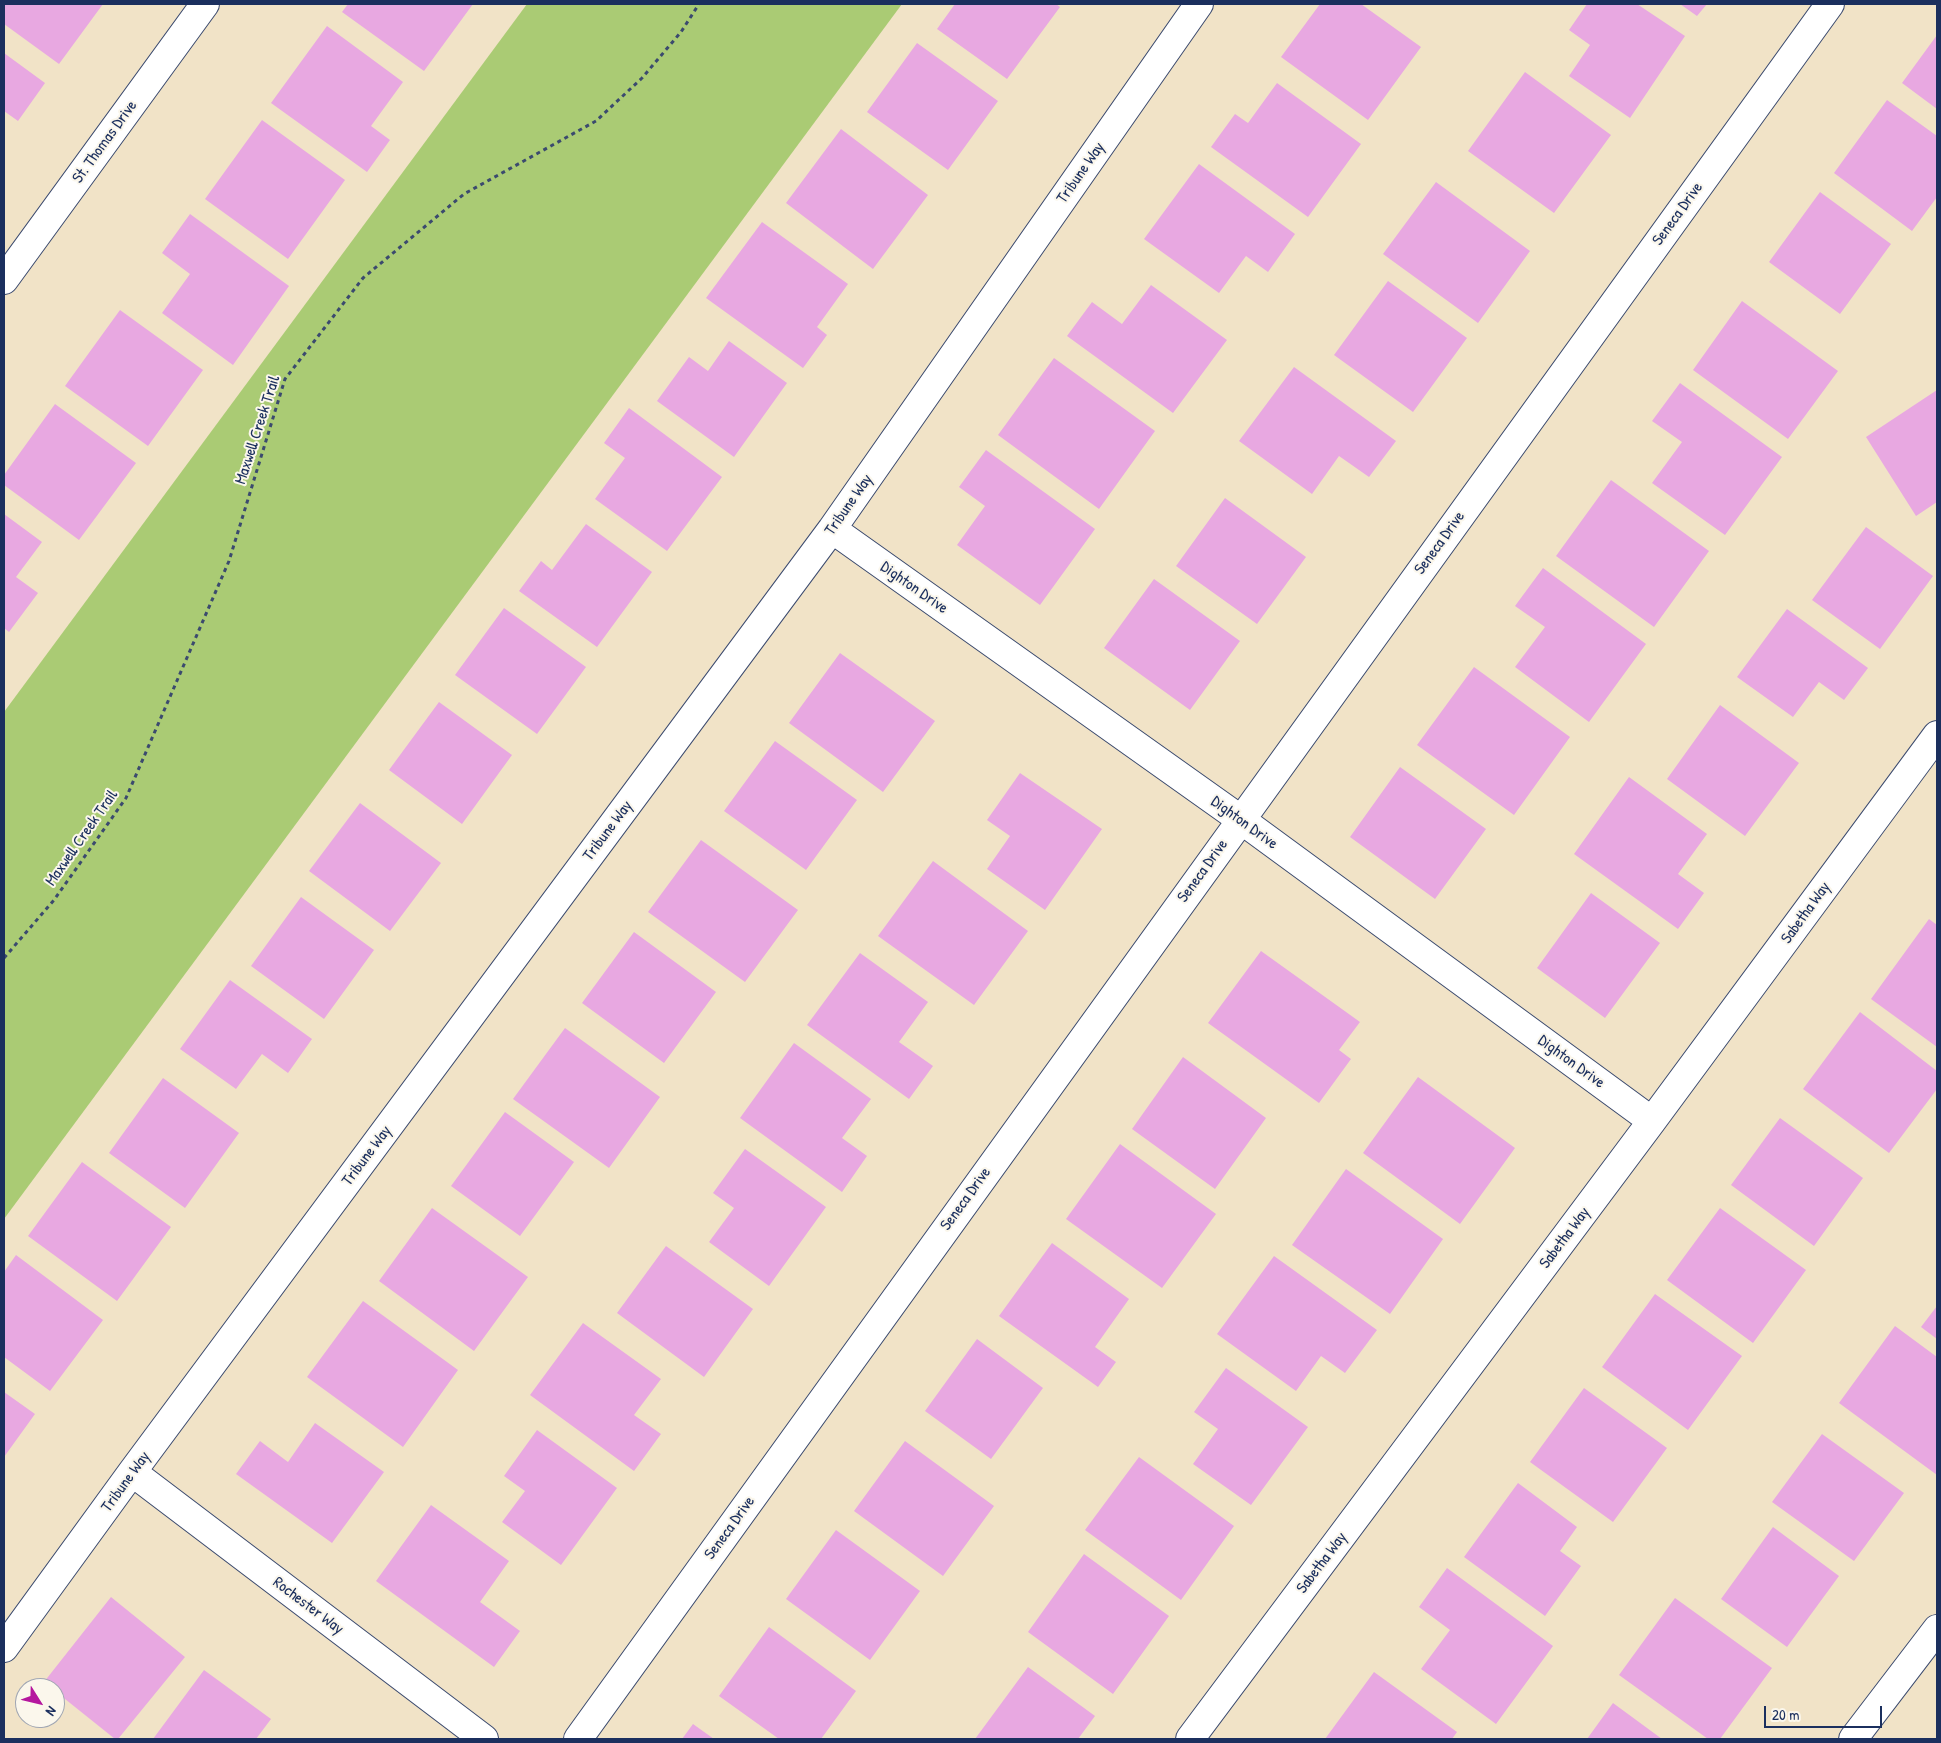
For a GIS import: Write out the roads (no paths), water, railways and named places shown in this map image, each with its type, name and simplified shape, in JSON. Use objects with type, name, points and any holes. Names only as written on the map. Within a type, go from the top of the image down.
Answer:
[{"type":"street","name":"St. Thomas Drive","points":[[4,280],[205,4]]},
{"type":"street","name":"Tribune Way","points":[[4,1648],[132,1472],[832,530],[1199,4]]},
{"type":"street","name":"Seneca Drive","points":[[578,1739],[1240,819],[1830,4]]},
{"type":"street","name":"Dighton Drive","points":[[832,530],[1240,819],[1652,1121]]},
{"type":"street","name":"Sabetha Way","points":[[1190,1739],[1937,736]]},
{"type":"street","name":"Rochester Way","points":[[132,1472],[484,1739]]},
{"type":"street","points":[[1853,1739],[1937,1629]]}]
